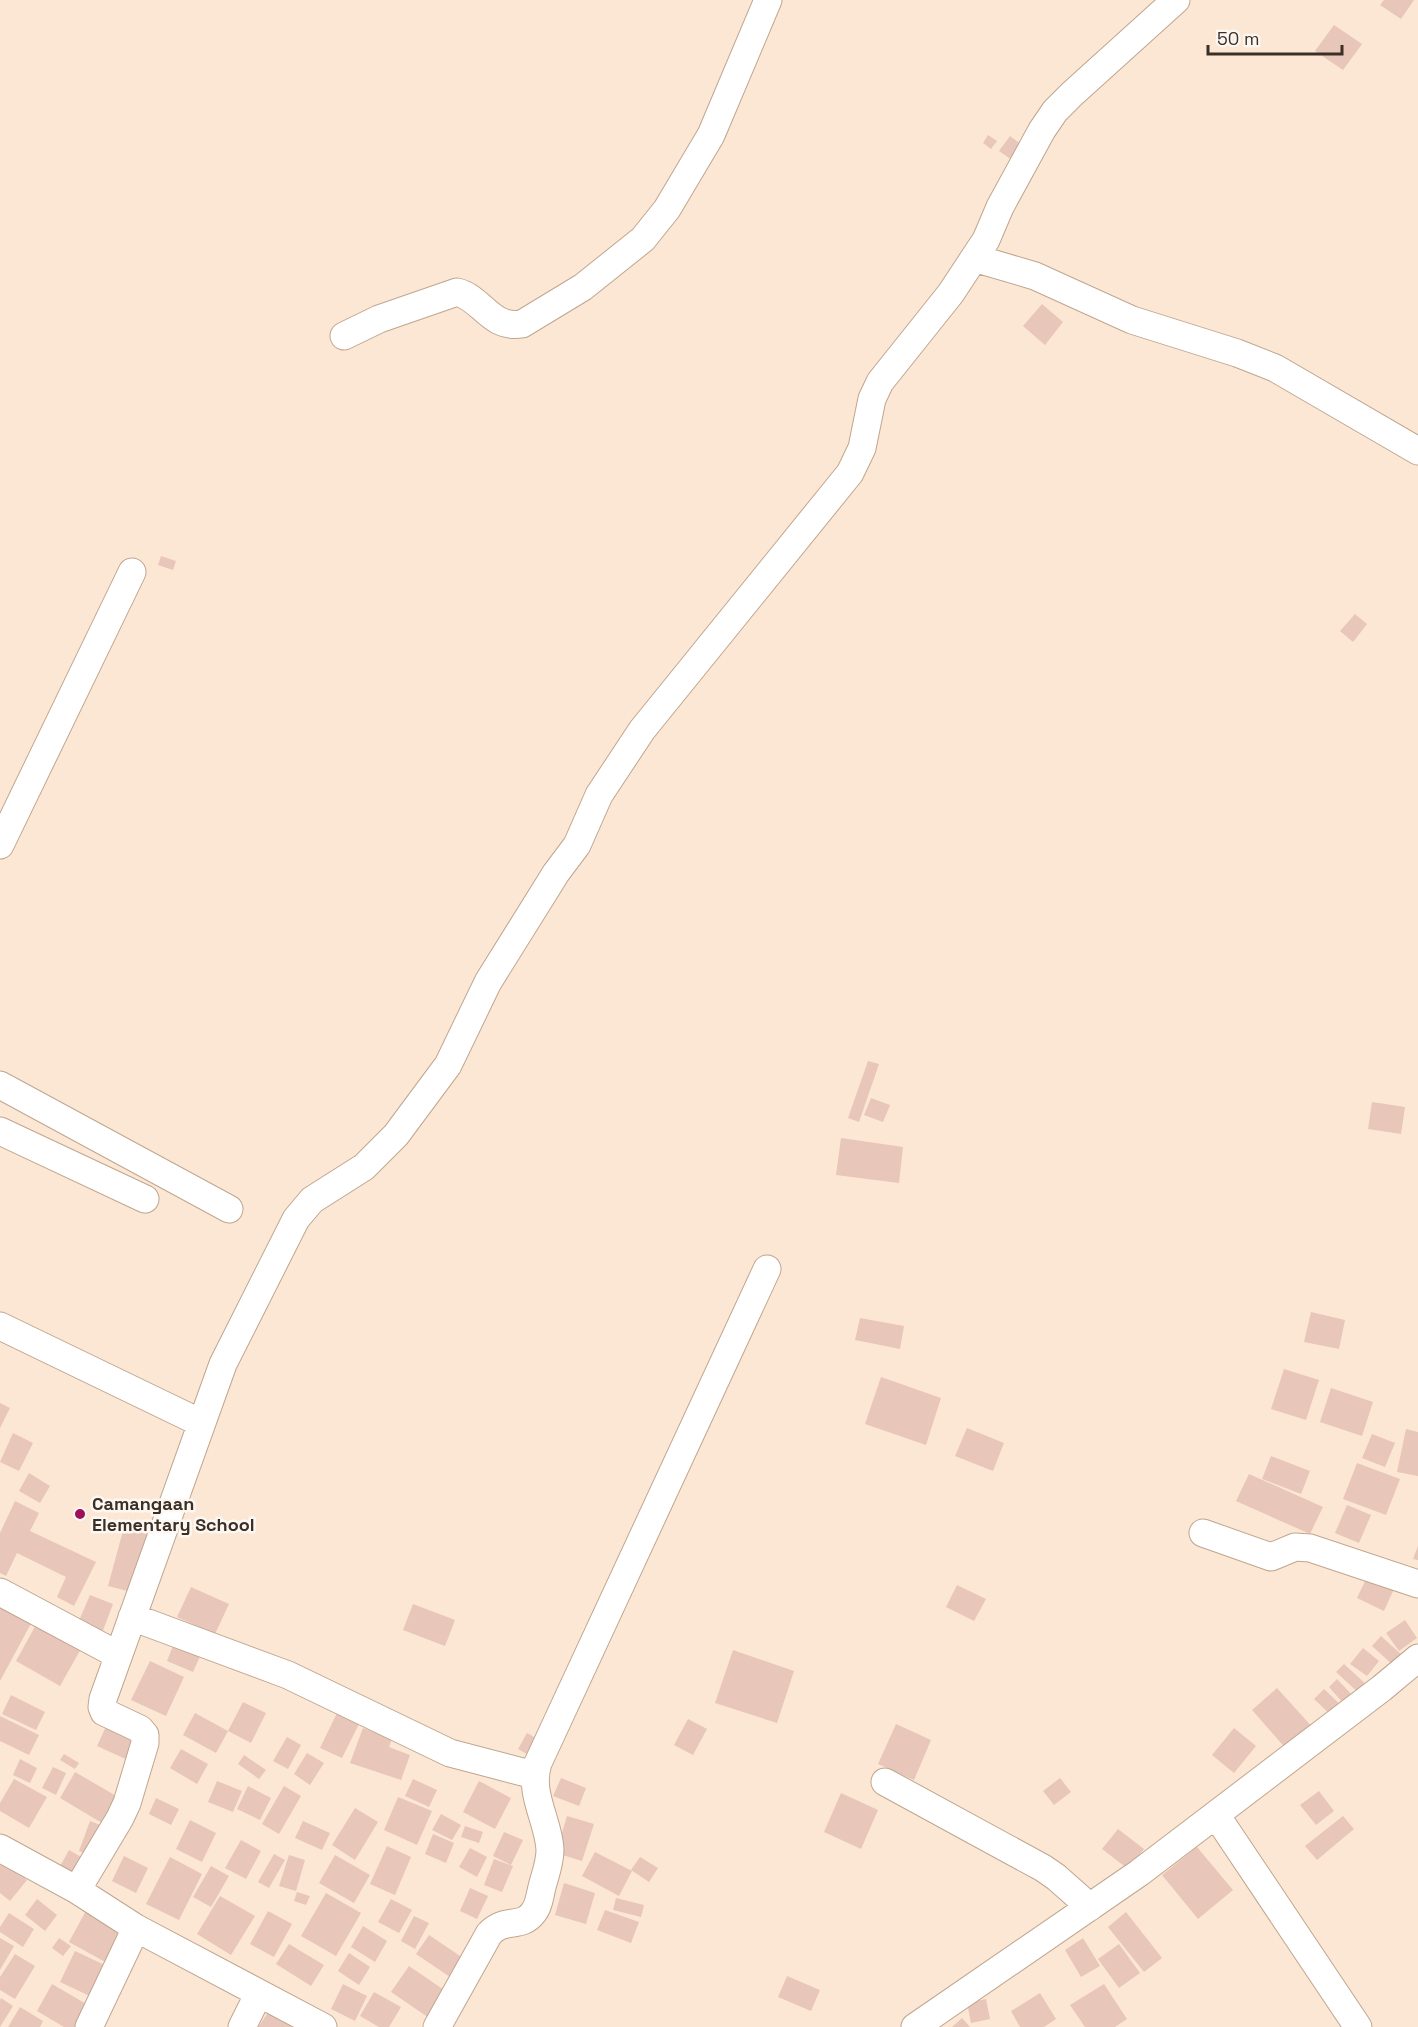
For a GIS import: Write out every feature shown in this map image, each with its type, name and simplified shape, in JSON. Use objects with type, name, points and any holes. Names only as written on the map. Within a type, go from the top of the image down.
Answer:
[{"type":"street","points":[[344,336],[379,319],[457,292],[464,294],[500,321],[515,325],[522,324],[583,287],[656,225],[711,135],[768,0]]},
{"type":"street","points":[[77,1890],[127,1803],[145,1743],[145,1735],[140,1729],[106,1713],[102,1707],[118,1655],[223,1364],[296,1219],[312,1200],[364,1167],[396,1135],[448,1065],[488,982],[556,873],[577,845],[599,795],[614,770],[642,730],[850,473],[862,448],[872,399],[880,382],[951,293],[974,258],[1037,139],[1055,111],[1176,0]]},
{"type":"street","points":[[974,258],[1035,276],[1116,314],[1237,353],[1275,368],[1418,451]]},
{"type":"street","points":[[0,845],[132,572]]},
{"type":"street","points":[[0,1085],[229,1209]]},
{"type":"street","points":[[0,1131],[145,1199]]},
{"type":"street","points":[[437,2027],[489,1934],[498,1926],[526,1920],[536,1908],[549,1863],[550,1851],[534,1775],[537,1763],[767,1269]]},
{"type":"street","points":[[0,1326],[201,1423]]},
{"type":"street","points":[[1203,1533],[1270,1557],[1295,1547],[1310,1548],[1418,1584]]},
{"type":"street","points":[[0,1592],[118,1655]]},
{"type":"street","points":[[132,1617],[288,1675],[450,1753],[534,1775]]},
{"type":"street","points":[[915,2027],[1139,1873],[1418,1658]]},
{"type":"street","points":[[885,1782],[1043,1868],[1090,1907]]},
{"type":"street","points":[[1216,1815],[1358,2027]]},
{"type":"street","points":[[0,1848],[77,1890],[136,1928],[323,2027]]},
{"type":"street","points":[[88,2027],[136,1928]]},
{"type":"street","points":[[242,2027],[259,1993]]},
{"type":"building","points":[[1384,0],[1414,0],[1401,19],[1380,5]]},
{"type":"building","points":[[1334,25],[1362,44],[1343,70],[1315,51]]},
{"type":"building","points":[[988,135],[997,141],[991,149],[983,143]]},
{"type":"building","points":[[1010,136],[1029,150],[1019,165],[999,151]]},
{"type":"building","points":[[1042,304],[1063,322],[1045,345],[1023,326]]},
{"type":"building","points":[[161,556],[176,561],[173,570],[158,565]]},
{"type":"building","points":[[1355,614],[1367,624],[1353,642],[1340,631]]},
{"type":"building","points":[[868,1061],[879,1064],[859,1122],[848,1118]]},
{"type":"building","points":[[871,1098],[890,1105],[883,1122],[864,1115]]},
{"type":"building","points":[[1372,1102],[1405,1107],[1401,1134],[1368,1129]]},
{"type":"building","points":[[841,1138],[903,1147],[899,1183],[836,1175]]},
{"type":"building","points":[[1311,1312],[1345,1320],[1339,1349],[1304,1342]]},
{"type":"building","points":[[860,1318],[904,1326],[900,1349],[855,1340]]},
{"type":"building","points":[[1284,1369],[1319,1380],[1306,1420],[1271,1409]]},
{"type":"building","points":[[881,1377],[941,1398],[926,1445],[865,1424]]},
{"type":"building","points":[[1331,1388],[1373,1402],[1362,1436],[1320,1422]]},
{"type":"building","points":[[0,1403],[10,1408],[0,1428]]},
{"type":"building","points":[[967,1428],[1004,1443],[993,1471],[955,1456]]},
{"type":"building","points":[[1406,1429],[1418,1432],[1418,1476],[1397,1472]]},
{"type":"building","points":[[13,1433],[33,1443],[19,1471],[0,1462]]},
{"type":"building","points":[[1372,1434],[1395,1443],[1385,1467],[1362,1458]]},
{"type":"building","points":[[1271,1456],[1310,1471],[1301,1494],[1262,1479]]},
{"type":"building","points":[[1357,1463],[1400,1479],[1386,1515],[1343,1499]]},
{"type":"building","points":[[29,1473],[50,1486],[40,1503],[19,1491]]},
{"type":"building","points":[[1249,1474],[1323,1507],[1310,1534],[1236,1501]]},
{"type":"building","points":[[15,1501],[39,1513],[30,1531],[96,1562],[74,1606],[57,1597],[66,1577],[17,1553],[6,1576],[0,1573],[0,1533]]},
{"type":"building","points":[[1347,1505],[1371,1515],[1359,1543],[1335,1533]]},
{"type":"building","points":[[124,1527],[151,1534],[135,1593],[108,1586]]},
{"type":"building","points":[[1418,1546],[1418,1560],[1413,1559]]},
{"type":"building","points":[[1367,1577],[1394,1589],[1384,1611],[1357,1598]]},
{"type":"building","points":[[957,1585],[986,1599],[974,1621],[946,1607]]},
{"type":"building","points":[[191,1587],[229,1604],[215,1634],[177,1617]]},
{"type":"building","points":[[90,1595],[113,1604],[102,1633],[78,1623]]},
{"type":"building","points":[[0,1600],[34,1618],[0,1681]]},
{"type":"building","points":[[413,1604],[455,1620],[445,1646],[403,1630]]},
{"type":"building","points":[[1405,1620],[1417,1638],[1399,1651],[1386,1633]]},
{"type":"building","points":[[37,1623],[82,1647],[60,1686],[16,1661]]},
{"type":"building","points":[[1381,1636],[1403,1656],[1394,1666],[1372,1646]]},
{"type":"building","points":[[175,1641],[202,1652],[193,1672],[167,1661]]},
{"type":"building","points":[[1363,1648],[1379,1661],[1367,1676],[1350,1664]]},
{"type":"building","points":[[733,1650],[794,1671],[777,1723],[715,1703]]},
{"type":"building","points":[[150,1661],[184,1677],[166,1716],[131,1700]]},
{"type":"building","points":[[1344,1664],[1369,1687],[1361,1695],[1336,1672]]},
{"type":"building","points":[[1337,1679],[1353,1696],[1344,1704],[1329,1687]]},
{"type":"building","points":[[1277,1688],[1314,1729],[1288,1751],[1252,1710]]},
{"type":"building","points":[[1324,1689],[1343,1707],[1333,1717],[1314,1699]]},
{"type":"building","points":[[11,1695],[45,1712],[36,1730],[2,1714]]},
{"type":"building","points":[[243,1702],[266,1713],[251,1743],[228,1731]]},
{"type":"building","points":[[195,1713],[228,1731],[216,1753],[183,1735]]},
{"type":"building","points":[[337,1713],[359,1724],[342,1758],[320,1748]]},
{"type":"building","points":[[0,1716],[39,1735],[29,1755],[0,1741]]},
{"type":"building","points":[[688,1719],[707,1729],[693,1755],[674,1745]]},
{"type":"building","points":[[108,1722],[141,1737],[130,1761],[97,1746]]},
{"type":"building","points":[[896,1724],[931,1740],[914,1780],[878,1764]]},
{"type":"building","points":[[363,1728],[392,1739],[389,1747],[410,1755],[401,1780],[350,1763]]},
{"type":"building","points":[[1234,1728],[1256,1746],[1234,1773],[1212,1755]]},
{"type":"building","points":[[527,1733],[541,1741],[532,1757],[518,1749]]},
{"type":"building","points":[[287,1737],[301,1745],[288,1769],[273,1761]]},
{"type":"building","points":[[181,1749],[208,1764],[197,1784],[170,1768]]},
{"type":"building","points":[[307,1753],[324,1763],[310,1785],[294,1774]]},
{"type":"building","points":[[64,1754],[79,1763],[75,1769],[60,1760]]},
{"type":"building","points":[[244,1755],[266,1770],[259,1779],[238,1764]]},
{"type":"building","points":[[20,1759],[37,1768],[30,1783],[13,1775]]},
{"type":"building","points":[[53,1767],[66,1773],[56,1795],[42,1788]]},
{"type":"building","points":[[75,1772],[118,1797],[102,1823],[60,1798]]},
{"type":"building","points":[[561,1778],[586,1788],[579,1806],[553,1796]]},
{"type":"building","points":[[1060,1778],[1071,1792],[1054,1805],[1043,1791]]},
{"type":"building","points":[[14,1779],[47,1797],[29,1828],[0,1811],[0,1803]]},
{"type":"building","points":[[413,1779],[437,1790],[429,1807],[405,1796]]},
{"type":"building","points":[[217,1781],[242,1791],[233,1812],[208,1802]]},
{"type":"building","points":[[479,1781],[511,1798],[495,1829],[463,1812]]},
{"type":"building","points":[[248,1786],[271,1798],[260,1820],[237,1809]]},
{"type":"building","points":[[284,1786],[301,1796],[279,1834],[262,1824]]},
{"type":"building","points":[[1319,1791],[1334,1811],[1316,1825],[1300,1805]]},
{"type":"building","points":[[841,1793],[878,1810],[861,1849],[824,1832]]},
{"type":"building","points":[[398,1797],[432,1811],[417,1845],[384,1830]]},
{"type":"building","points":[[156,1798],[179,1809],[171,1825],[149,1814]]},
{"type":"building","points":[[355,1808],[378,1822],[355,1860],[332,1845]]},
{"type":"building","points":[[441,1814],[461,1825],[452,1840],[432,1830]]},
{"type":"building","points":[[567,1816],[594,1824],[582,1861],[556,1853]]},
{"type":"building","points":[[1343,1816],[1354,1829],[1317,1860],[1305,1846]]},
{"type":"building","points":[[190,1820],[216,1833],[202,1862],[176,1849]]},
{"type":"building","points":[[90,1821],[103,1826],[92,1856],[79,1851]]},
{"type":"building","points":[[303,1821],[330,1833],[322,1850],[295,1838]]},
{"type":"building","points":[[465,1826],[483,1832],[479,1843],[461,1837]]},
{"type":"building","points":[[1118,1829],[1144,1849],[1128,1869],[1102,1849]]},
{"type":"building","points":[[504,1832],[523,1840],[511,1865],[493,1856]]},
{"type":"building","points":[[433,1834],[454,1843],[446,1863],[425,1854]]},
{"type":"building","points":[[241,1840],[261,1851],[246,1879],[225,1868]]},
{"type":"building","points":[[387,1846],[411,1857],[395,1895],[370,1884]]},
{"type":"building","points":[[1197,1847],[1233,1890],[1198,1919],[1162,1875]]},
{"type":"building","points":[[470,1848],[487,1857],[477,1877],[459,1867]]},
{"type":"building","points":[[69,1850],[90,1862],[80,1880],[59,1868]]},
{"type":"building","points":[[595,1852],[632,1871],[619,1896],[582,1876]]},
{"type":"building","points":[[274,1854],[285,1860],[269,1888],[258,1882]]},
{"type":"building","points":[[289,1855],[305,1860],[296,1891],[279,1886]]},
{"type":"building","points":[[335,1855],[370,1875],[354,1903],[319,1883]]},
{"type":"building","points":[[124,1856],[148,1868],[136,1893],[112,1881]]},
{"type":"building","points":[[170,1857],[202,1874],[179,1920],[146,1904]]},
{"type":"building","points":[[640,1857],[658,1868],[649,1882],[631,1870]]},
{"type":"building","points":[[0,1859],[27,1880],[10,1901],[0,1893]]},
{"type":"building","points":[[494,1859],[513,1866],[502,1892],[484,1885]]},
{"type":"building","points":[[211,1866],[229,1876],[211,1907],[193,1897]]},
{"type":"building","points":[[564,1883],[595,1893],[586,1924],[555,1915]]},
{"type":"building","points":[[470,1888],[488,1896],[477,1919],[460,1911]]},
{"type":"building","points":[[297,1892],[310,1896],[306,1905],[294,1901]]},
{"type":"building","points":[[326,1893],[361,1913],[336,1956],[301,1936]]},
{"type":"building","points":[[220,1896],[255,1916],[231,1955],[197,1934]]},
{"type":"building","points":[[616,1898],[644,1905],[641,1917],[613,1910]]},
{"type":"building","points":[[37,1899],[57,1915],[45,1931],[25,1915]]},
{"type":"building","points":[[391,1899],[412,1910],[399,1933],[378,1922]]},
{"type":"building","points":[[89,1905],[127,1925],[107,1963],[69,1942]]},
{"type":"building","points":[[605,1910],[639,1922],[631,1943],[597,1930]]},
{"type":"building","points":[[268,1911],[292,1924],[274,1957],[250,1944]]},
{"type":"building","points":[[1126,1912],[1162,1958],[1144,1972],[1108,1927]]},
{"type":"building","points":[[9,1913],[34,1929],[23,1947],[0,1932],[0,1927]]},
{"type":"building","points":[[414,1916],[429,1923],[415,1949],[401,1941]]},
{"type":"building","points":[[363,1926],[387,1941],[375,1962],[351,1947]]},
{"type":"building","points":[[429,1935],[469,1962],[456,1981],[416,1954]]},
{"type":"building","points":[[0,1938],[14,1946],[0,1970]]},
{"type":"building","points":[[59,1938],[71,1946],[63,1956],[52,1948]]},
{"type":"building","points":[[1083,1938],[1100,1966],[1081,1977],[1065,1950]]},
{"type":"building","points":[[289,1944],[324,1965],[311,1986],[276,1964]]},
{"type":"building","points":[[1119,1944],[1140,1973],[1119,1988],[1098,1959]]},
{"type":"building","points":[[75,1951],[109,1967],[94,1998],[60,1982]]},
{"type":"building","points":[[349,1953],[370,1967],[359,1985],[338,1971]]},
{"type":"building","points":[[15,1954],[35,1966],[15,1999],[0,1990],[0,1977]]},
{"type":"building","points":[[409,1966],[453,1996],[435,2022],[391,1992]]},
{"type":"building","points":[[787,1976],[820,1990],[811,2011],[778,1997]]},
{"type":"building","points":[[52,1984],[88,2005],[75,2027],[64,2027],[37,2011]]},
{"type":"building","points":[[343,1984],[367,1996],[355,2021],[331,2009]]},
{"type":"building","points":[[1104,1984],[1127,2019],[1115,2027],[1085,2027],[1070,2005]]},
{"type":"building","points":[[374,1992],[401,2007],[389,2027],[379,2027],[360,2016]]},
{"type":"building","points":[[1040,1993],[1056,2019],[1044,2027],[1020,2027],[1011,2011]]},
{"type":"building","points":[[1,1998],[13,2006],[0,2027],[0,2000]]},
{"type":"building","points":[[986,1999],[990,2019],[971,2023],[967,2003]]},
{"type":"building","points":[[20,2007],[43,2021],[40,2027],[8,2027]]},
{"type":"building","points":[[272,2007],[299,2027],[258,2027]]},
{"type":"building","points":[[962,2018],[970,2027],[952,2027]]},
{"type":"place","name":"Camangaan Elementary School","points":[[80,1514]]}]
